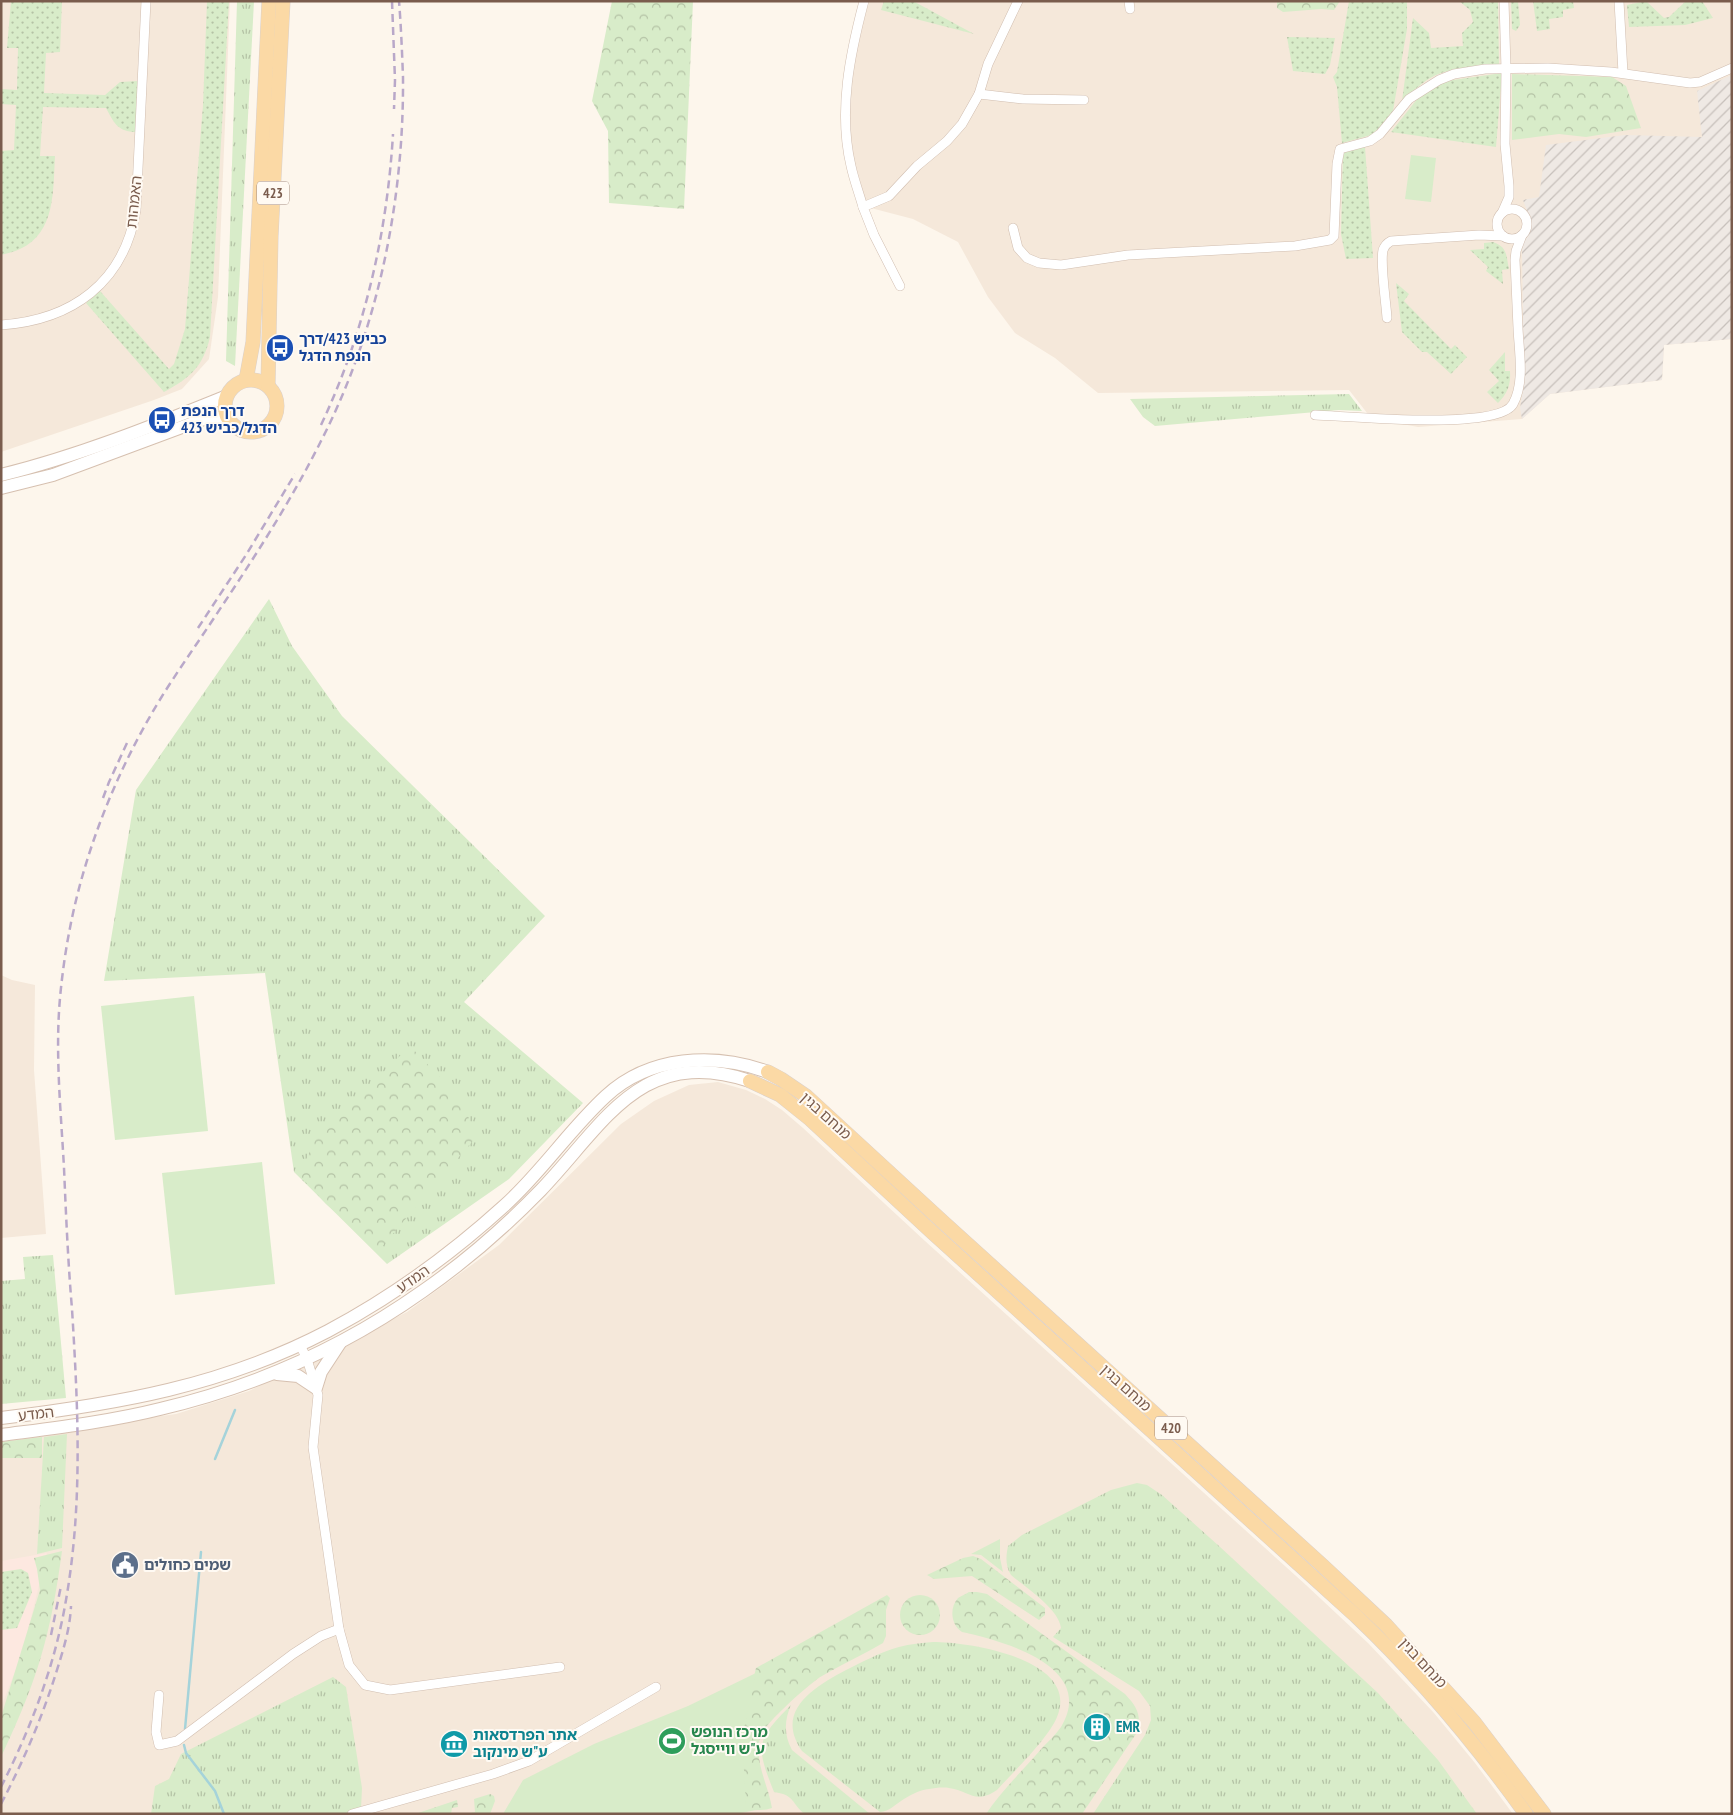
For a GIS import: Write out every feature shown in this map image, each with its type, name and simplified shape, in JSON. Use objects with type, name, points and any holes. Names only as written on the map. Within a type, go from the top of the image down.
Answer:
[{"type":"main road","name":"423","points":[[246,380],[253,342],[269,1]]},
{"type":"main road","name":"423","points":[[268,385],[270,236],[283,1]]},
{"type":"main road","points":[[246,380],[257,380],[268,385],[277,398],[278,409],[274,420],[267,427],[257,431],[246,432],[236,427],[228,418],[225,404],[227,396],[234,386],[246,380]]},
{"type":"main road","points":[[1,475],[82,452],[227,396]]},
{"type":"main road","points":[[1,488],[53,475],[201,420],[228,418]]},
{"type":"main road","name":"המדע","points":[[1,1418],[94,1406],[168,1391],[238,1370],[300,1345],[389,1296],[427,1270],[462,1242],[506,1204],[544,1165],[594,1107],[626,1081],[659,1067],[693,1060],[740,1063],[768,1072]]},
{"type":"main road","name":"מנחם בגין","points":[[768,1072],[782,1079],[806,1096],[942,1222],[1380,1618],[1464,1709],[1518,1777],[1544,1814]]},
{"type":"main road","name":"המדע","points":[[1,1435],[111,1419],[160,1409],[257,1379],[307,1359],[340,1343],[380,1319],[416,1296],[471,1255],[535,1196],[601,1122],[628,1096],[660,1079],[683,1074],[717,1073],[750,1081]]},
{"type":"main road","name":"מנחם בגין","points":[[750,1081],[780,1095],[810,1120],[1363,1622],[1442,1706],[1484,1757],[1526,1814]]},
{"type":"main road","points":[[257,1379],[280,1373],[303,1378],[316,1388],[321,1372],[340,1343]]},
{"type":"street","name":"האמהות","points":[[1,324],[45,318],[84,298],[108,276],[125,250],[136,210],[146,1]]},
{"type":"street","points":[[864,1],[852,49],[845,110],[847,143],[851,166],[863,207],[874,235],[900,286]]},
{"type":"street","points":[[863,207],[889,196],[917,166],[947,141],[962,124],[978,94],[988,64],[1018,1]]},
{"type":"street","points":[[1504,1],[1506,68],[1505,144],[1509,197],[1500,217],[1499,231],[1515,260]]},
{"type":"street","points":[[1619,1],[1623,73]]},
{"type":"street","points":[[1013,228],[1018,248],[1027,258],[1039,263],[1061,265],[1128,255],[1295,246],[1330,240],[1334,236],[1337,164],[1340,149],[1370,141],[1380,134],[1410,98],[1439,80],[1454,74],[1485,69],[1548,68],[1623,73],[1690,83],[1706,80],[1732,68]]},
{"type":"street","points":[[978,94],[1023,99],[1084,100]]},
{"type":"street","points":[[1315,415],[1433,420],[1484,417],[1506,412],[1512,406],[1519,384],[1515,260],[1518,243],[1527,225],[1509,186]]},
{"type":"street","points":[[1478,236],[1487,232],[1500,217],[1512,209],[1521,212]]},
{"type":"street","points":[[1387,318],[1383,261],[1386,243],[1391,241],[1478,236],[1515,239],[1522,235]]},
{"type":"street","points":[[300,1345],[307,1359],[318,1395],[313,1447],[339,1629],[348,1666],[365,1685],[390,1690],[560,1667]]},
{"type":"street","points":[[159,1695],[156,1732],[159,1745],[177,1741],[293,1654],[321,1636],[339,1629]]},
{"type":"street","points":[[352,1814],[493,1774],[529,1761],[656,1687]]},
{"type":"shaded area","points":[[1,1],[230,1],[218,297],[209,359],[182,389],[1,452]]},
{"type":"shaded area","points":[[870,1],[1732,1],[1732,339],[1664,345],[1662,380],[1550,394],[1522,419],[1418,427],[1371,418],[1349,390],[1098,393],[1055,358],[1015,333],[988,297],[958,242],[913,219],[867,207],[850,145],[849,98],[855,54]]},
{"type":"shaded area","points":[[1732,75],[1732,339],[1664,345],[1662,380],[1550,394],[1522,419],[1520,408],[1524,384],[1522,252],[1523,243],[1529,234],[1530,225],[1523,200],[1539,197],[1546,145],[1625,135],[1702,137],[1697,91]]},
{"type":"shaded area","points":[[1,975],[12,980],[35,985],[34,1070],[46,1234],[1,1238]]},
{"type":"shaded area","points":[[718,1082],[746,1090],[782,1110],[1306,1585],[1368,1643],[1434,1713],[1513,1814],[1,1814],[1,1438],[176,1414],[249,1391],[407,1312],[499,1245],[621,1124],[654,1101],[689,1085]]},
{"type":"shaded area","points":[[47,1553],[22,1654],[1,1707],[1,1561]]},
{"type":"green space","points":[[11,1],[62,1],[60,52],[46,53],[44,93],[105,95],[120,82],[138,81],[136,132],[130,132],[117,126],[106,108],[43,107],[40,156],[55,156],[53,196],[50,209],[40,232],[32,242],[18,250],[1,255],[1,151],[14,150],[16,105],[1,104],[1,89],[17,90],[18,48],[7,48]]},
{"type":"green space","points":[[207,1],[229,1],[210,337],[204,356],[194,370],[181,382],[164,392],[86,303],[100,291],[169,369],[174,364],[185,329],[203,105]]},
{"type":"green space","points":[[237,1],[254,1],[235,366],[226,361]]},
{"type":"green space","points":[[612,1],[693,1],[684,209],[609,203],[608,131],[592,101]]},
{"type":"green space","points":[[884,1],[913,1],[974,34],[881,10]]},
{"type":"green space","points":[[1277,1],[1340,1],[1334,10],[1321,9],[1283,12],[1277,8]]},
{"type":"green space","points":[[1349,1],[1407,1],[1407,29],[1393,111],[1371,135],[1342,143],[1337,87],[1333,77],[1337,72]]},
{"type":"green space","points":[[1459,1],[1498,1],[1499,64],[1443,72],[1422,83],[1402,101],[1413,18],[1429,33],[1431,48],[1463,46],[1462,33],[1473,22],[1470,10]]},
{"type":"green space","points":[[1511,1],[1518,1],[1520,25],[1516,31],[1512,29]]},
{"type":"green space","points":[[1533,1],[1573,1],[1574,8],[1563,10],[1563,17],[1549,19],[1550,29],[1537,31]]},
{"type":"green space","points":[[1646,1],[1664,18],[1669,17],[1686,1],[1702,1],[1713,18],[1685,25],[1629,27],[1627,5]]},
{"type":"green space","points":[[1287,37],[1335,38],[1330,65],[1325,74],[1293,71]]},
{"type":"green space","points":[[1502,73],[1496,147],[1391,132],[1418,98],[1446,81]]},
{"type":"green space","points":[[1512,74],[1612,77],[1626,86],[1641,128],[1586,137],[1559,134],[1512,140]]},
{"type":"green space","points":[[1365,147],[1373,258],[1346,259],[1341,234],[1343,152]]},
{"type":"green space","points":[[1411,155],[1436,158],[1431,202],[1405,199]]},
{"type":"green space","points":[[1493,242],[1504,249],[1507,256],[1509,269],[1502,270],[1503,284],[1486,271],[1488,267],[1470,250],[1484,249],[1484,243]]},
{"type":"green space","points":[[1396,283],[1409,294],[1404,301],[1451,349],[1455,345],[1467,357],[1451,374],[1427,352],[1422,352],[1402,332]]},
{"type":"green space","points":[[1505,352],[1505,371],[1510,371],[1510,381],[1506,393],[1498,403],[1487,392],[1499,381],[1489,370]]},
{"type":"green space","points":[[1349,394],[1362,411],[1339,410],[1155,426],[1143,417],[1130,399]]},
{"type":"green space","points":[[269,599],[292,646],[342,716],[545,916],[464,1002],[583,1103],[509,1179],[387,1264],[294,1172],[265,973],[104,981],[136,790]]},
{"type":"green space","points":[[194,996],[208,1131],[115,1140],[101,1006]]},
{"type":"green space","points":[[410,1046],[459,1097],[477,1136],[379,1250],[326,1204],[299,1175],[316,1138]]},
{"type":"green space","points":[[262,1162],[275,1284],[175,1295],[162,1173]]},
{"type":"green space","points":[[53,1255],[66,1398],[1,1404],[1,1281],[25,1279],[23,1257]]},
{"type":"green space","points":[[67,1434],[62,1548],[37,1554],[44,1437]]},
{"type":"green space","points":[[42,1437],[42,1458],[1,1458],[1,1442]]},
{"type":"green space","points":[[1137,1483],[1147,1485],[1162,1495],[1378,1693],[1438,1760],[1477,1814],[1093,1814],[1145,1735],[1151,1720],[1150,1706],[1139,1691],[1053,1637],[1061,1628],[1059,1621],[1048,1606],[1011,1575],[1007,1564],[1007,1553],[1008,1546],[1022,1535],[1111,1490]]},
{"type":"green space","points":[[1000,1539],[1000,1558],[1003,1572],[981,1555],[971,1554]]},
{"type":"green space","points":[[62,1551],[53,1606],[40,1660],[32,1685],[1,1757],[1,1717],[40,1590],[34,1558]]},
{"type":"green space","points":[[973,1556],[981,1559],[1045,1608],[1045,1615],[1039,1620],[972,1576],[934,1579],[927,1575],[963,1558]]},
{"type":"green space","points":[[21,1569],[28,1573],[32,1592],[17,1628],[1,1630],[1,1572]]},
{"type":"green space","points":[[969,1592],[987,1594],[1125,1694],[1133,1703],[1139,1720],[1138,1731],[1082,1814],[986,1814],[1006,1788],[1059,1730],[1069,1706],[1067,1688],[1057,1673],[1041,1660],[1000,1642],[962,1632],[958,1629],[952,1616],[953,1607],[958,1598]]},
{"type":"green space","points":[[887,1595],[890,1598],[886,1610],[886,1636],[883,1643],[816,1680],[798,1695],[763,1731],[759,1746],[760,1764],[772,1808],[727,1814],[740,1735],[756,1668]]},
{"type":"green space","points":[[924,1595],[931,1598],[937,1604],[940,1615],[939,1623],[931,1632],[924,1635],[916,1635],[909,1632],[901,1623],[900,1611],[903,1604],[912,1596]]},
{"type":"green space","points":[[933,1642],[994,1650],[1018,1658],[1038,1668],[1053,1681],[1060,1697],[1057,1717],[1053,1726],[1030,1755],[997,1790],[978,1797],[947,1788],[919,1791],[890,1809],[880,1812],[802,1751],[795,1737],[793,1724],[795,1712],[811,1693],[846,1670],[892,1649]]},
{"type":"green space","name":"מרכז הנופש ע\"ש ווייסגל","points":[[756,1673],[742,1738],[746,1803],[730,1814],[503,1814],[523,1780],[594,1744],[688,1706]]},
{"type":"green space","points":[[333,1677],[346,1687],[362,1788],[361,1809],[344,1814],[151,1814],[155,1786],[169,1779],[181,1754]]},
{"type":"green space","points":[[791,1705],[786,1728],[787,1739],[792,1750],[870,1814],[805,1814],[786,1795],[774,1792],[764,1764],[762,1745],[771,1727]]},
{"type":"green space","points":[[490,1794],[494,1796],[495,1801],[490,1814],[466,1814],[475,1812],[474,1799]]},
{"type":"green space","points":[[457,1800],[458,1807],[452,1808],[451,1814],[415,1814]]},
{"type":"waterway","points":[[215,1459],[235,1410]]},
{"type":"waterway","points":[[185,1729],[201,1552]]},
{"type":"waterway","points":[[184,1745],[186,1753],[215,1791],[224,1814]]},
{"type":"railway","points":[[392,1],[395,80],[394,109]]},
{"type":"railway","points":[[1,1787],[32,1719],[49,1672],[66,1600],[75,1527],[78,1455],[76,1382],[58,1062],[60,998],[75,904],[82,876],[101,820],[112,792],[138,739],[167,689],[228,597],[297,487],[341,399],[358,355],[384,264],[399,171],[403,77],[399,1]]},
{"type":"railway","points":[[321,425],[350,355],[371,283],[385,209],[393,134]]},
{"type":"railway","points":[[198,628],[246,555],[295,474]]},
{"type":"railway","points":[[103,798],[127,743]]},
{"type":"railway","points":[[51,1635],[61,1586]]},
{"type":"railway","points":[[1,1804],[32,1740],[45,1707],[66,1640],[71,1606]]},
{"type":"place","name":"כביש 423/דרך הנפת הדגל","points":[[280,348]]},
{"type":"place","name":"דרך הנפת הדגל/כביש 423","points":[[162,420]]},
{"type":"place","name":"שמים כחולים","points":[[125,1565]]},
{"type":"place","name":"EMR","points":[[1097,1727]]},
{"type":"place","name":"מרכז הנופש ע\"ש ווייסגל","points":[[672,1741]]},
{"type":"place","name":"אתר הפרדסאות ע\"ש מינקוב","points":[[454,1744]]}]
